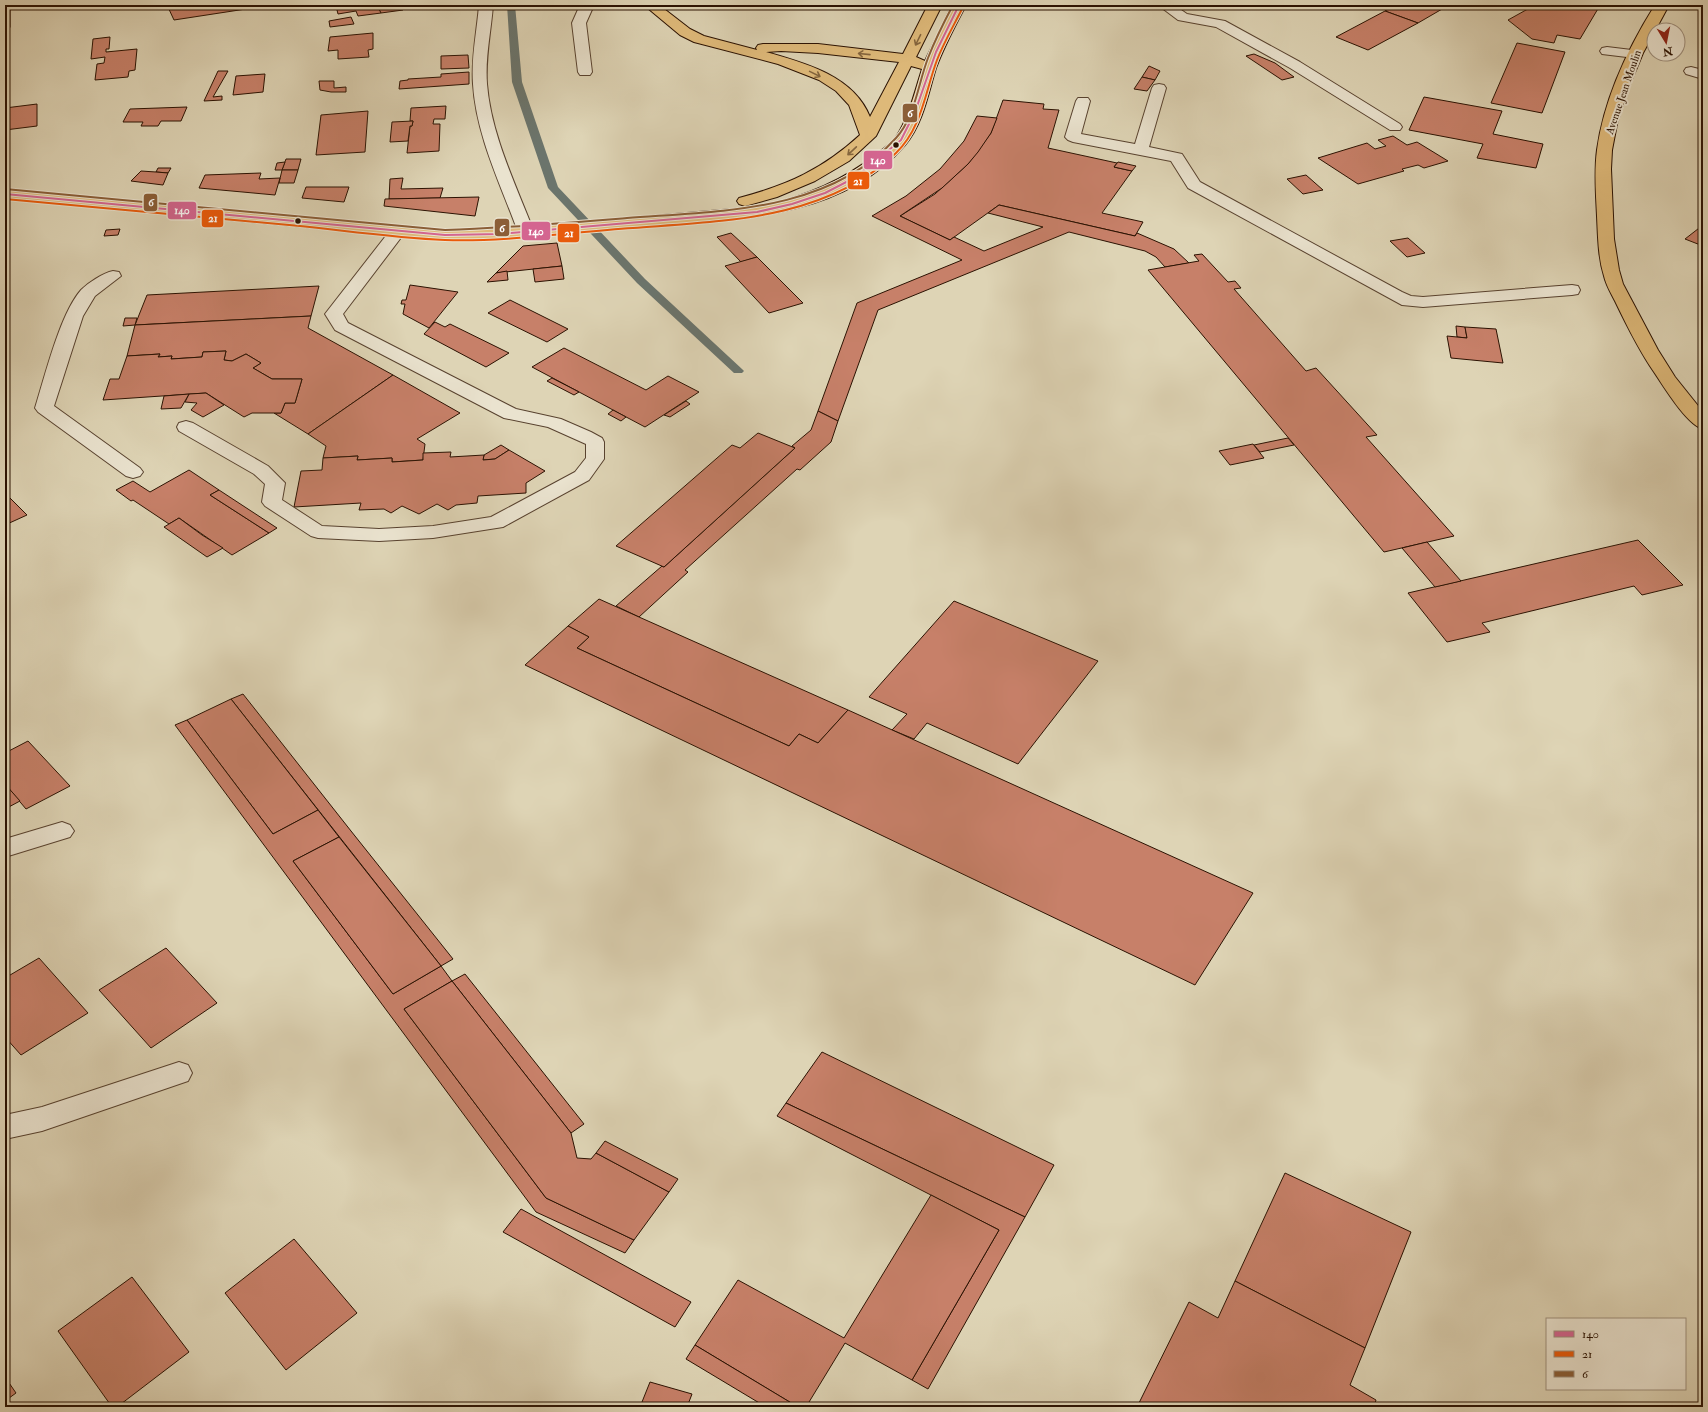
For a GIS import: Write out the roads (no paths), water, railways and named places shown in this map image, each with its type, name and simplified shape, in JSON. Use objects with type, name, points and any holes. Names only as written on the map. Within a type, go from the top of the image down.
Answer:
[{"type":"main road","points":[[652,5],[685,32],[699,39],[787,62],[812,72],[833,83],[855,102],[864,118],[868,136]]},
{"type":"main road","points":[[638,222],[736,204],[772,194],[810,178],[844,158],[868,136],[935,5]]},
{"type":"main road","points":[[5,194],[445,235],[533,231],[757,212],[788,206],[847,183],[872,167],[903,137],[924,90],[929,68],[945,30],[959,5]]},
{"type":"main road","name":"Avenue Jean Moulin","points":[[1662,5],[1648,26],[1635,54],[1606,142],[1604,184],[1606,235],[1612,277],[1630,315],[1647,346],[1690,408],[1703,423]]},
{"type":"main road","points":[[738,50],[777,47],[929,68]]},
{"type":"main road","points":[[738,50],[823,62]]},
{"type":"main road","points":[[883,70],[906,64]]},
{"type":"street","points":[[486,5],[485,28],[479,66],[482,102],[497,153],[533,231]]},
{"type":"street","points":[[585,72],[579,23],[587,5]]},
{"type":"street","points":[[1165,5],[1183,17],[1220,24],[1295,65],[1395,127]]},
{"type":"street","points":[[1607,51],[1635,54]]},
{"type":"street","points":[[1141,150],[1159,88]]},
{"type":"street","points":[[1083,101],[1073,137],[1177,157],[1194,185],[1266,226],[1408,301],[1430,301],[1572,290]]},
{"type":"street","points":[[186,427],[261,470],[275,483],[272,502],[318,532],[379,535],[433,532],[496,523],[582,476],[596,459],[595,442],[571,429],[541,418],[511,414],[341,326],[334,314],[398,231]]},
{"type":"street","points":[[113,276],[88,293],[74,316],[44,408],[133,472]]},
{"type":"street","points":[[5,848],[62,831]]},
{"type":"street","points":[[5,1127],[42,1119],[179,1073]]},
{"type":"waterway","points":[[511,5],[517,82],[553,188],[641,281],[738,371]]}]
